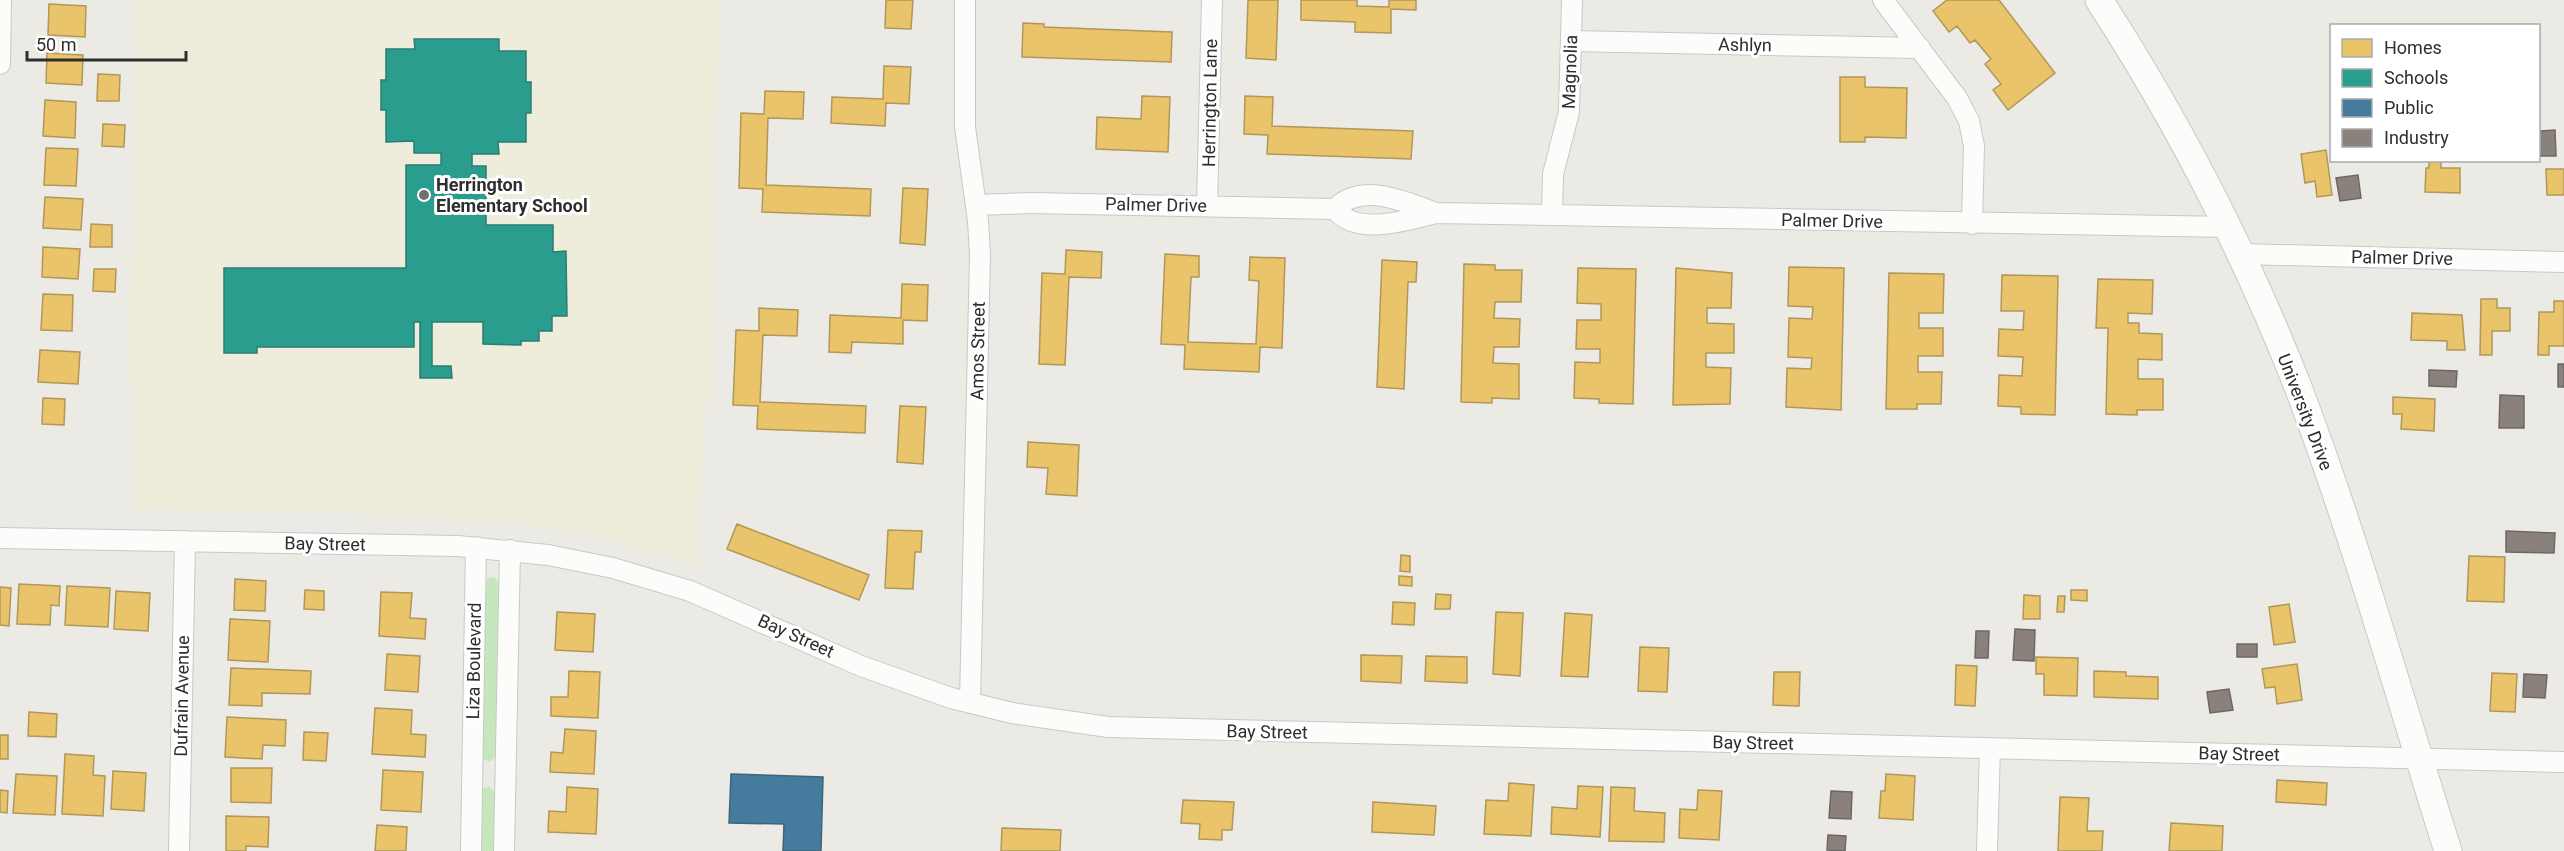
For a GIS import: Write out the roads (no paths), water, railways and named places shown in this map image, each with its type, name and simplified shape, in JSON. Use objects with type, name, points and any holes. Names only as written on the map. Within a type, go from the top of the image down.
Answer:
[{"type":"main road","name":"University Drive","points":[[2099,0],[2165,109],[2228,227],[2280,345],[2316,437],[2349,534],[2448,851]]},
{"type":"street","points":[[0,64],[1,0]]},
{"type":"street","name":"Amos Street","points":[[965,0],[964,110],[967,153],[976,205],[981,255],[970,703]]},
{"type":"street","name":"Herrington Lane","points":[[1207,206],[1212,0]]},
{"type":"street","name":"Magnolia","points":[[1552,215],[1553,174],[1569,112],[1572,0]]},
{"type":"street","points":[[1883,0],[1957,98],[1969,121],[1974,146],[1972,224]]},
{"type":"street","name":"Ashlyn","points":[[1571,41],[1920,48]]},
{"type":"street","name":"Palmer Drive","points":[[1335,209],[1350,197],[1367,195],[1396,198],[1436,213]]},
{"type":"street","name":"Palmer Drive","points":[[976,205],[1030,203],[1335,209],[1349,221],[1366,224],[1396,223],[1436,213],[2228,227]]},
{"type":"street","name":"Palmer Drive","points":[[2241,254],[2564,262]]},
{"type":"street","name":"Bay Street","points":[[0,538],[476,547],[591,563],[666,583],[715,600],[882,674],[970,703],[1046,719],[1137,729],[2564,762]]},
{"type":"street","name":"Dufrain Avenue","points":[[179,851],[185,541]]},
{"type":"street","name":"Liza Boulevard","points":[[471,851],[476,547]]},
{"type":"street","name":"Liza Boulevard","points":[[504,851],[510,550]]},
{"type":"street","points":[[1987,851],[1990,748]]},
{"type":"street","points":[[472,774],[506,775]]},
{"type":"place","name":"Herrington Elementary School","points":[[424,195]]}]
